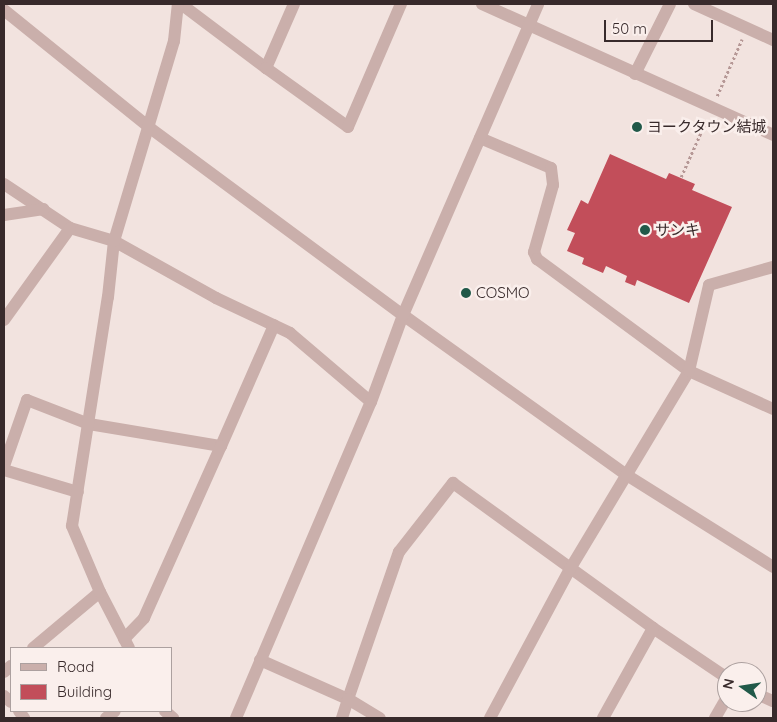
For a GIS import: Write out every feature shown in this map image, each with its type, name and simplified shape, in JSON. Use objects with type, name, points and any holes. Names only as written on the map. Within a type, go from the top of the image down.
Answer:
[{"type":"street","points":[[274,325],[144,618],[127,643],[100,592],[72,526],[114,241],[150,128],[174,41],[180,4],[348,127],[401,4]]},
{"type":"street","points":[[266,68],[294,4]]},
{"type":"street","points":[[482,4],[773,135]]},
{"type":"street","points":[[236,718],[371,402],[403,315],[538,4]]},
{"type":"street","points":[[635,74],[670,4]]},
{"type":"street","points":[[694,4],[773,40]]},
{"type":"street","points":[[4,10],[150,128],[403,315],[625,474],[773,567]]},
{"type":"street","points":[[480,138],[551,168],[553,185],[534,252],[537,259],[689,371],[773,410]]},
{"type":"street","points":[[4,184],[70,228],[114,241],[216,298],[290,333],[371,402]]},
{"type":"street","points":[[4,215],[44,209]]},
{"type":"street","points":[[4,320],[70,228]]},
{"type":"street","points":[[490,718],[570,570],[625,474],[689,371],[709,285],[773,267]]},
{"type":"street","points":[[4,466],[27,400],[88,424],[221,446]]},
{"type":"street","points":[[4,470],[78,492]]},
{"type":"street","points":[[342,718],[399,552],[453,482],[570,570],[717,671]]},
{"type":"street","points":[[34,647],[100,592]]},
{"type":"street","points":[[603,718],[653,628]]},
{"type":"street","points":[[260,660],[348,699],[380,718]]},
{"type":"path","points":[[681,177],[743,37],[752,40],[756,32]]},
{"type":"building","points":[[610,154],[666,179],[669,173],[695,184],[692,190],[732,207],[689,303],[637,280],[635,286],[625,282],[627,276],[606,266],[603,273],[582,264],[584,258],[567,251],[575,233],[567,230],[581,200],[588,204]]},
{"type":"place","name":"ヨークタウン結城","points":[[637,127]]},
{"type":"place","name":"サンキ","points":[[645,230]]},
{"type":"place","name":"COSMO","points":[[466,293]]}]
